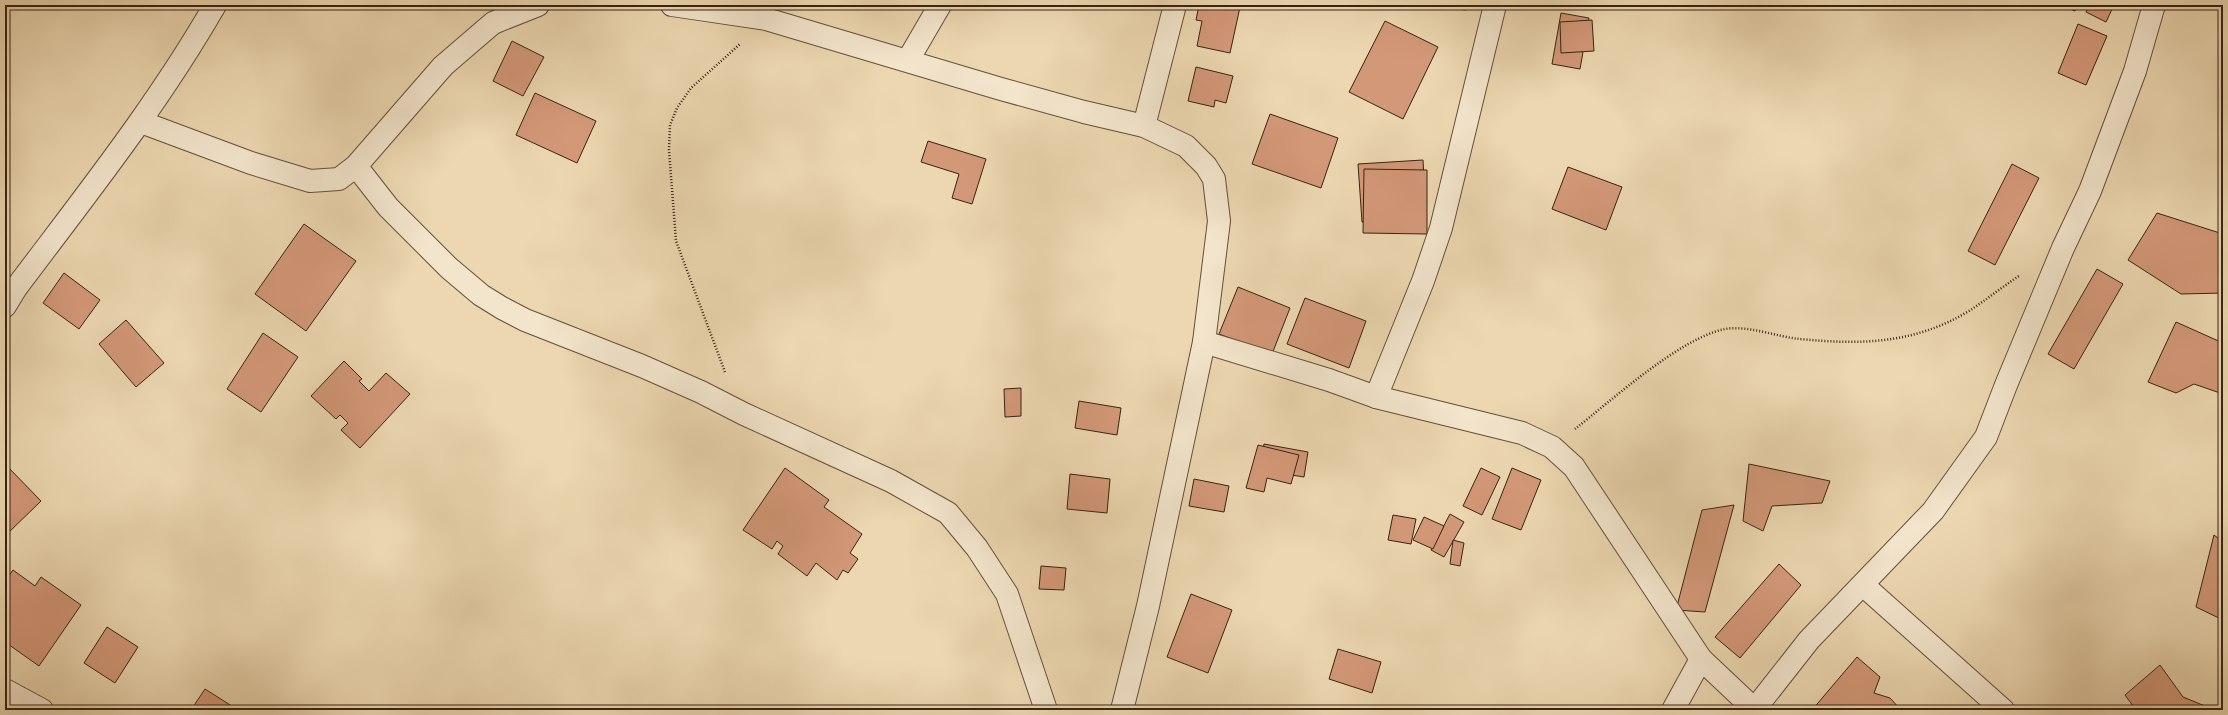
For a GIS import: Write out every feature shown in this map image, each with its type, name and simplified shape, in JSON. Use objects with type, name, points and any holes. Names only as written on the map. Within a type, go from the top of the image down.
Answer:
[{"type":"street","points":[[5,306],[16,288],[141,122],[190,48],[215,5]]},
{"type":"street","points":[[141,122],[251,163],[310,181],[339,179],[356,166],[443,66],[493,23],[538,5]]},
{"type":"street","points":[[672,5],[766,19],[1016,93],[1144,126],[1186,146],[1206,166],[1214,179],[1219,221],[1204,342],[1148,606],[1122,710]]},
{"type":"street","points":[[908,60],[940,5]]},
{"type":"street","points":[[1144,126],[1174,5]]},
{"type":"street","points":[[1376,397],[1423,281],[1441,228],[1495,5]]},
{"type":"street","points":[[1204,342],[1329,380],[1376,397],[1522,433],[1552,448],[1574,467],[1701,659],[1754,709],[1809,640],[1933,511],[1986,437],[2060,255],[2090,191],[2135,71],[2154,5]]},
{"type":"street","points":[[356,166],[388,207],[449,268],[481,295],[502,308],[524,320],[642,366],[701,392],[744,414],[891,481],[948,513],[977,548],[1007,594],[1046,710]]},
{"type":"street","points":[[1863,585],[2003,710]]},
{"type":"street","points":[[1673,710],[1701,659]]},
{"type":"street","points":[[5,690],[42,710]]},
{"type":"path","points":[[726,374],[714,347],[676,241],[669,150],[670,125],[677,108],[691,88],[766,19]]},
{"type":"path","points":[[1552,448],[1668,356],[1726,329],[1745,330],[1800,339],[1874,343],[1925,332],[1941,325],[1969,311],[2020,275]]},
{"type":"building","points":[[1199,5],[1231,5],[1240,7],[1230,53],[1197,46],[1202,21],[1196,20]]},
{"type":"building","points":[[1418,5],[1467,5],[1466,10]]},
{"type":"building","points":[[2060,5],[2077,5],[2075,11]]},
{"type":"building","points":[[2089,5],[2114,5],[2106,22],[2086,12]]},
{"type":"building","points":[[1561,13],[1589,18],[1580,69],[1552,64]]},
{"type":"building","points":[[1592,20],[1594,51],[1561,53],[1560,22]]},
{"type":"building","points":[[1385,21],[1438,47],[1403,119],[1349,92]]},
{"type":"building","points":[[2078,24],[2107,36],[2086,85],[2058,73]]},
{"type":"building","points":[[512,41],[544,57],[523,96],[493,81]]},
{"type":"building","points":[[1196,67],[1233,76],[1226,103],[1215,100],[1214,107],[1188,101]]},
{"type":"building","points":[[535,93],[596,121],[577,163],[516,135]]},
{"type":"building","points":[[1270,114],[1338,138],[1321,188],[1252,164]]},
{"type":"building","points":[[928,141],[986,159],[972,204],[952,198],[959,174],[921,162]]},
{"type":"building","points":[[1423,160],[1426,218],[1362,222],[1358,164]]},
{"type":"building","points":[[2012,164],[2039,178],[1995,265],[1968,251]]},
{"type":"building","points":[[1568,167],[1622,187],[1606,230],[1552,209]]},
{"type":"building","points":[[1364,169],[1427,170],[1427,234],[1363,233]]},
{"type":"building","points":[[2157,213],[2223,234],[2223,293],[2181,294],[2128,260]]},
{"type":"building","points":[[304,224],[356,261],[306,331],[255,294]]},
{"type":"building","points":[[2097,269],[2123,284],[2074,369],[2048,354]]},
{"type":"building","points":[[64,273],[100,300],[79,329],[43,303]]},
{"type":"building","points":[[1238,287],[1290,308],[1272,354],[1219,334]]},
{"type":"building","points":[[1305,298],[1366,321],[1349,368],[1287,344]]},
{"type":"building","points":[[126,320],[164,363],[136,387],[99,344]]},
{"type":"building","points":[[2176,322],[2223,343],[2223,394],[2194,384],[2176,393],[2148,382]]},
{"type":"building","points":[[263,333],[298,357],[261,412],[227,389]]},
{"type":"building","points":[[344,361],[362,379],[359,381],[369,391],[386,373],[410,394],[360,448],[341,430],[348,423],[340,415],[336,419],[311,396]]},
{"type":"building","points":[[1021,388],[1021,416],[1005,417],[1004,389]]},
{"type":"building","points":[[1079,401],[1121,408],[1117,435],[1075,428]]},
{"type":"building","points":[[1264,444],[1308,452],[1304,477],[1260,470]]},
{"type":"building","points":[[1258,445],[1299,455],[1291,484],[1267,478],[1264,492],[1246,488]]},
{"type":"building","points":[[5,464],[41,501],[5,536]]},
{"type":"building","points":[[1749,464],[1830,481],[1822,503],[1772,506],[1763,531],[1743,521]]},
{"type":"building","points":[[785,468],[829,500],[824,507],[862,534],[850,553],[858,559],[848,573],[843,570],[837,580],[816,563],[807,576],[778,554],[783,546],[777,541],[772,549],[743,530]]},
{"type":"building","points":[[1481,468],[1500,477],[1482,515],[1463,506]]},
{"type":"building","points":[[1512,468],[1541,480],[1521,530],[1492,519]]},
{"type":"building","points":[[1070,474],[1110,479],[1107,513],[1067,509]]},
{"type":"building","points":[[1194,479],[1229,486],[1224,512],[1189,506]]},
{"type":"building","points":[[1734,505],[1705,612],[1676,610],[1702,510]]},
{"type":"building","points":[[1450,514],[1464,522],[1444,557],[1431,550]]},
{"type":"building","points":[[1393,515],[1416,519],[1411,544],[1388,540]]},
{"type":"building","points":[[1424,517],[1444,526],[1433,549],[1413,540]]},
{"type":"building","points":[[2214,535],[2223,542],[2223,620],[2196,607]]},
{"type":"building","points":[[1453,540],[1464,543],[1460,566],[1450,564]]},
{"type":"building","points":[[1779,564],[1801,585],[1740,658],[1715,637]]},
{"type":"building","points":[[1041,566],[1066,568],[1064,590],[1039,589]]},
{"type":"building","points":[[13,570],[35,586],[41,577],[81,605],[39,666],[5,642],[5,619],[8,615],[5,613],[5,581]]},
{"type":"building","points":[[1191,594],[1232,610],[1208,673],[1167,657]]},
{"type":"building","points":[[107,627],[138,647],[115,683],[84,663]]},
{"type":"building","points":[[1338,649],[1381,662],[1372,693],[1329,679]]},
{"type":"building","points":[[1857,657],[1880,677],[1874,693],[1890,698],[1901,710],[1812,710]]},
{"type":"building","points":[[2160,665],[2183,697],[2215,710],[2136,710],[2125,695]]},
{"type":"building","points":[[205,689],[235,708],[236,710],[191,710]]}]
